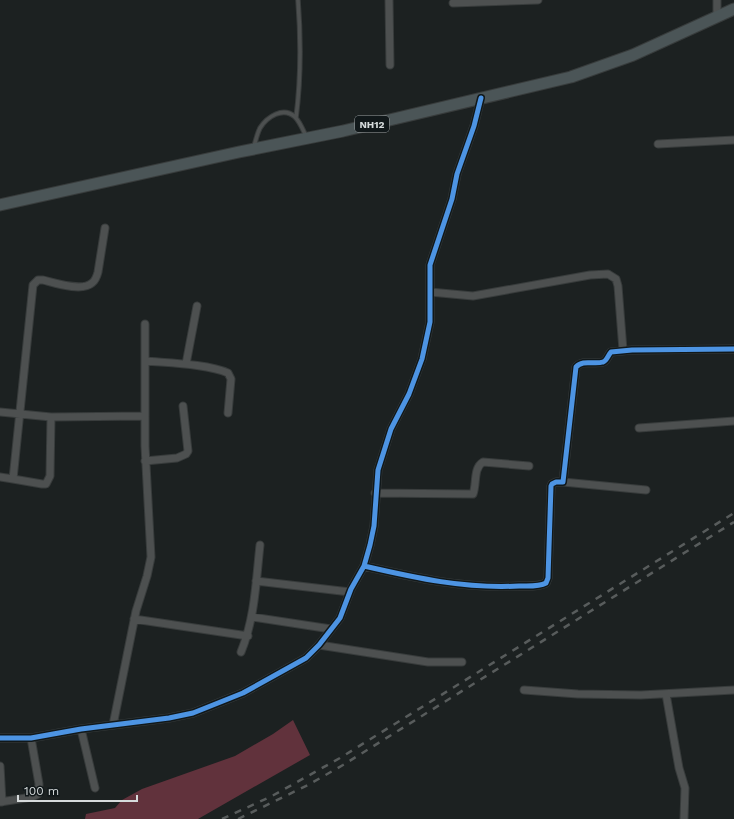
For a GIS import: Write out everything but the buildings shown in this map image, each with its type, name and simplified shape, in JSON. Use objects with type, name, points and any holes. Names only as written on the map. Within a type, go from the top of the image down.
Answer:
[{"type":"main road","name":"NH12","points":[[0,205],[252,149],[308,139],[571,77],[598,69],[633,55],[734,9]]},
{"type":"street","points":[[389,0],[390,65]]},
{"type":"street","points":[[453,3],[538,0]]},
{"type":"street","points":[[717,0],[717,16]]},
{"type":"street","points":[[0,738],[31,738],[81,729],[169,718],[205,709],[243,693],[306,658],[319,645],[340,618],[350,592],[364,566],[370,545],[374,526],[375,493],[381,458],[391,429],[409,394],[422,359],[430,322],[430,265],[452,199],[457,174],[474,126],[481,98]]},
{"type":"street","points":[[658,144],[734,140]]},
{"type":"street","points":[[13,479],[19,413],[29,336],[33,285],[38,280],[82,287],[92,284],[96,279],[98,272],[105,228]]},
{"type":"street","points":[[430,292],[473,296],[583,276],[608,274],[616,279],[618,286],[623,350]]},
{"type":"street","points":[[186,364],[197,306]]},
{"type":"street","points":[[113,725],[134,620],[151,557],[145,461],[145,324]]},
{"type":"street","points":[[563,482],[576,367],[583,363],[603,362],[611,352],[623,350],[734,349]]},
{"type":"street","points":[[146,361],[186,364],[215,369],[228,374],[231,380],[228,413]]},
{"type":"street","points":[[145,461],[177,458],[186,454],[188,451],[183,406]]},
{"type":"street","points":[[0,412],[51,417],[145,416]]},
{"type":"street","points":[[0,477],[46,484],[50,476],[51,417]]},
{"type":"street","points":[[639,428],[734,421]]},
{"type":"street","points":[[375,493],[472,494],[475,486],[477,468],[479,464],[483,462],[529,466]]},
{"type":"street","points":[[364,566],[429,581],[468,586],[504,587],[543,585],[546,583],[548,578],[551,486],[556,482],[563,482],[646,490]]},
{"type":"street","points":[[241,652],[248,636],[252,616],[260,545]]},
{"type":"street","points":[[256,581],[350,592]]},
{"type":"street","points":[[252,616],[331,629]]},
{"type":"street","points":[[134,620],[248,636]]},
{"type":"street","points":[[319,645],[428,662],[462,662]]},
{"type":"street","points":[[524,690],[641,695],[734,690]]},
{"type":"street","points":[[666,694],[679,768],[685,788],[684,819]]},
{"type":"street","points":[[81,729],[95,788]]},
{"type":"street","points":[[0,766],[1,802],[32,797],[38,794],[39,784],[31,738]]},
{"type":"lane","points":[[296,118],[300,79],[298,0]]},
{"type":"lane","points":[[252,149],[265,121],[271,116],[282,112],[290,114],[296,118],[308,139]]},
{"type":"shaded area","points":[[293,720],[310,755],[198,819],[85,819],[86,814],[115,808],[122,800],[142,789],[235,756],[273,734]]},
{"type":"railway","points":[[222,819],[272,796],[340,758],[734,513]]},
{"type":"railway","points":[[238,819],[308,785],[343,765],[734,522]]},
{"type":"cycle path","points":[[0,738],[31,738],[81,729],[169,718],[193,713],[243,693],[306,658],[319,645],[340,618],[351,589],[364,566],[370,545],[374,526],[378,470],[391,429],[409,394],[422,359],[430,322],[430,265],[452,199],[457,174],[474,126],[481,98]]},
{"type":"cycle path","points":[[364,566],[441,582],[479,586],[530,586],[546,583],[548,578],[551,486],[556,482],[563,482],[576,367],[582,363],[603,362],[611,352],[632,350],[734,349]]}]
